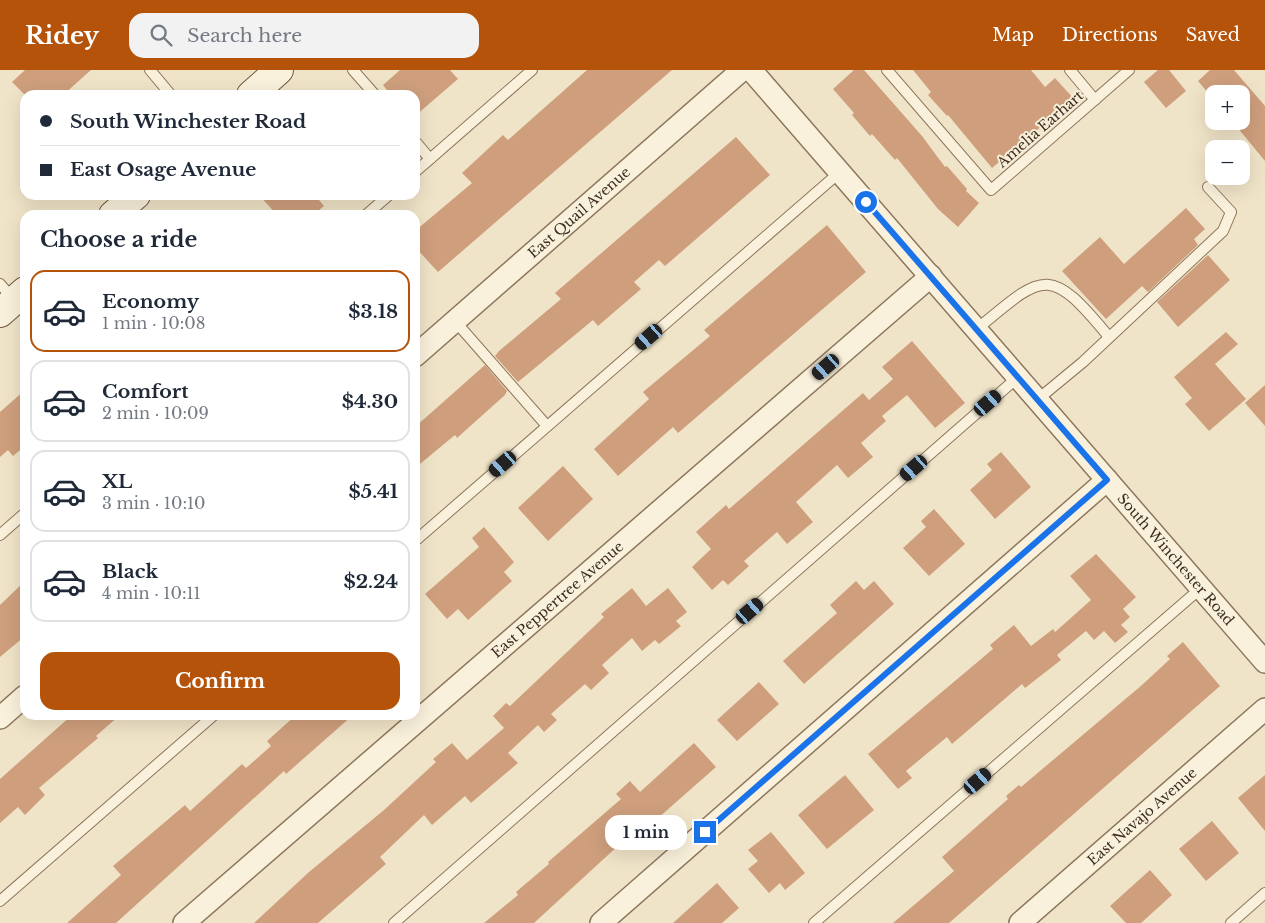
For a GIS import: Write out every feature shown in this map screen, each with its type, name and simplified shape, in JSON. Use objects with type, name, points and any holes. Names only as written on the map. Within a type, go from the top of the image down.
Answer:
[{"type":"main road","points":[[257,90],[279,70]]},
{"type":"main road","points":[[118,210],[130,200]]},
{"type":"street","name":"East Quail Avenue","points":[[420,352],[742,70]]},
{"type":"street","name":"South Winchester Road","points":[[751,70],[1265,662]]},
{"type":"street","name":"East Peppertree Avenue","points":[[420,719],[931,276]]},
{"type":"street","points":[[601,923],[1107,480]]},
{"type":"street","points":[[0,718],[20,700]]},
{"type":"street","name":"East Navajo Avenue","points":[[1020,923],[1265,709]]},
{"type":"street","name":"East Peppertree Avenue","points":[[184,923],[418,720]]},
{"type":"lane","points":[[150,70],[167,90]]},
{"type":"lane","points":[[353,70],[371,90]]},
{"type":"lane","points":[[420,168],[532,70]]},
{"type":"lane","name":"Amelia Earhart","points":[[887,70],[991,190],[1129,70]]},
{"type":"lane","points":[[1070,70],[1095,100]]},
{"type":"lane","points":[[420,147],[430,159]]},
{"type":"lane","points":[[420,537],[840,172]]},
{"type":"lane","points":[[1037,400],[1083,362],[1223,231],[1230,212],[1208,187]]},
{"type":"lane","points":[[372,210],[383,200]]},
{"type":"lane","points":[[977,330],[1016,296],[1037,284],[1051,283],[1067,292],[1108,337]]},
{"type":"lane","points":[[455,321],[547,426]]},
{"type":"lane","points":[[394,923],[1018,377]]},
{"type":"lane","points":[[0,535],[20,517]]},
{"type":"lane","points":[[814,923],[1201,588]]},
{"type":"lane","points":[[0,901],[208,720]]},
{"type":"lane","points":[[1231,923],[1265,893]]},
{"type":"building","points":[[25,70],[91,70],[69,90],[20,90],[12,82]]},
{"type":"building","points":[[400,70],[450,70],[458,79],[420,112],[420,90],[387,90],[383,85]]},
{"type":"building","points":[[587,70],[672,70],[438,272],[420,252],[420,227],[472,183],[462,173],[503,135],[508,140]]},
{"type":"building","points":[[854,70],[864,70],[922,136],[945,167],[947,166],[967,189],[966,191],[979,203],[958,227],[938,209],[897,158],[895,160],[872,134],[870,136],[852,115],[854,113],[833,89]]},
{"type":"building","points":[[913,70],[1031,70],[1045,87],[1055,78],[1074,99],[992,168],[948,115],[928,95],[931,92]]},
{"type":"building","points":[[1158,70],[1169,70],[1186,91],[1166,108],[1144,82]]},
{"type":"building","points":[[1210,70],[1234,70],[1247,85],[1205,85],[1205,89],[1198,81]]},
{"type":"building","points":[[1250,89],[1265,106],[1265,161],[1250,143],[1250,140],[1248,140],[1239,130],[1250,130]]},
{"type":"building","points":[[736,137],[770,175],[665,266],[659,260],[634,282],[641,289],[598,326],[593,320],[518,382],[495,356],[499,351],[561,299],[555,293]]},
{"type":"building","points":[[264,200],[319,200],[324,206],[319,210],[272,210]]},
{"type":"building","points":[[1186,208],[1205,229],[1194,239],[1198,245],[1148,292],[1142,286],[1106,319],[1062,271],[1100,237],[1124,264]]},
{"type":"building","points":[[827,225],[866,272],[678,433],[673,427],[618,476],[594,449],[649,399],[643,392],[710,336],[704,330]]},
{"type":"building","points":[[1208,255],[1230,280],[1178,327],[1157,302]]},
{"type":"building","points":[[1226,332],[1238,344],[1215,364],[1246,399],[1209,431],[1185,404],[1192,398],[1174,377]]},
{"type":"building","points":[[912,341],[965,403],[935,428],[907,395],[882,416],[886,421],[861,443],[873,457],[848,478],[837,465],[796,502],[813,522],[787,544],[777,532],[744,561],[749,566],[728,585],[723,580],[712,590],[692,567],[711,549],[696,532],[726,505],[729,509],[863,393],[869,400],[893,379],[882,367]]},
{"type":"building","points":[[485,365],[507,391],[505,395],[457,438],[455,435],[420,464],[420,423]]},
{"type":"building","points":[[1265,385],[1265,426],[1245,403]]},
{"type":"building","points":[[20,394],[20,450],[13,456],[8,450],[0,457],[0,412]]},
{"type":"building","points":[[1001,452],[1031,487],[995,519],[970,490],[992,470],[987,464]]},
{"type":"building","points":[[563,466],[593,499],[548,541],[518,508]]},
{"type":"building","points":[[934,509],[965,544],[929,576],[903,548],[926,527],[921,521]]},
{"type":"building","points":[[484,527],[514,562],[504,572],[512,581],[468,620],[458,609],[447,619],[425,594],[479,547],[472,538]]},
{"type":"building","points":[[1096,554],[1136,597],[1123,609],[1130,617],[1121,625],[1128,632],[1115,643],[1104,631],[1094,640],[1086,631],[1057,655],[1061,660],[1025,688],[1022,684],[952,744],[947,737],[906,771],[912,778],[898,789],[868,754],[993,649],[990,645],[1014,625],[1031,646],[1053,629],[1055,632],[1091,600],[1070,576]]},
{"type":"building","points":[[856,581],[864,590],[874,581],[894,604],[804,684],[783,661],[837,613],[830,605]]},
{"type":"building","points":[[20,586],[20,640],[0,657],[0,605]]},
{"type":"building","points":[[632,588],[646,606],[668,588],[687,612],[676,621],[681,626],[659,644],[655,640],[642,651],[632,638],[602,665],[609,673],[591,690],[585,684],[551,714],[557,720],[544,732],[538,725],[508,753],[518,763],[471,803],[465,796],[432,825],[424,815],[380,857],[386,864],[318,923],[254,923],[309,872],[384,810],[436,762],[433,759],[452,743],[467,760],[504,728],[493,716],[506,703],[510,706],[604,617],[601,614]]},
{"type":"building","points":[[1183,642],[1220,686],[949,923],[893,923],[954,871],[942,857],[1008,799],[1006,796],[1019,785],[1021,787],[1142,685],[1170,659],[1167,656]]},
{"type":"building","points":[[759,682],[779,704],[737,741],[717,720]]},
{"type":"building","points":[[66,720],[114,720],[96,736],[98,738],[39,788],[45,795],[25,815],[18,807],[0,823],[0,779]]},
{"type":"building","points":[[290,720],[347,720],[286,774],[284,771],[116,923],[67,923],[121,875],[113,866],[185,805],[190,811],[242,764],[246,768],[271,746],[267,741]]},
{"type":"building","points":[[694,743],[716,767],[624,848],[620,844],[534,923],[484,923],[518,895],[516,892],[549,864],[548,862],[621,799],[616,794],[630,781],[640,792]]},
{"type":"building","points":[[845,775],[874,810],[827,849],[798,815]]},
{"type":"building","points":[[1265,775],[1265,831],[1238,798]]},
{"type":"building","points":[[1212,821],[1239,853],[1206,881],[1179,849]]},
{"type":"building","points":[[771,832],[805,873],[785,890],[780,883],[769,893],[748,869],[758,861],[748,850]]},
{"type":"building","points":[[1150,870],[1172,895],[1141,923],[1126,923],[1110,906]]},
{"type":"building","points":[[717,883],[739,908],[722,923],[673,923]]},
{"type":"route","points":[[705,832],[1107,480],[866,202]]}]
